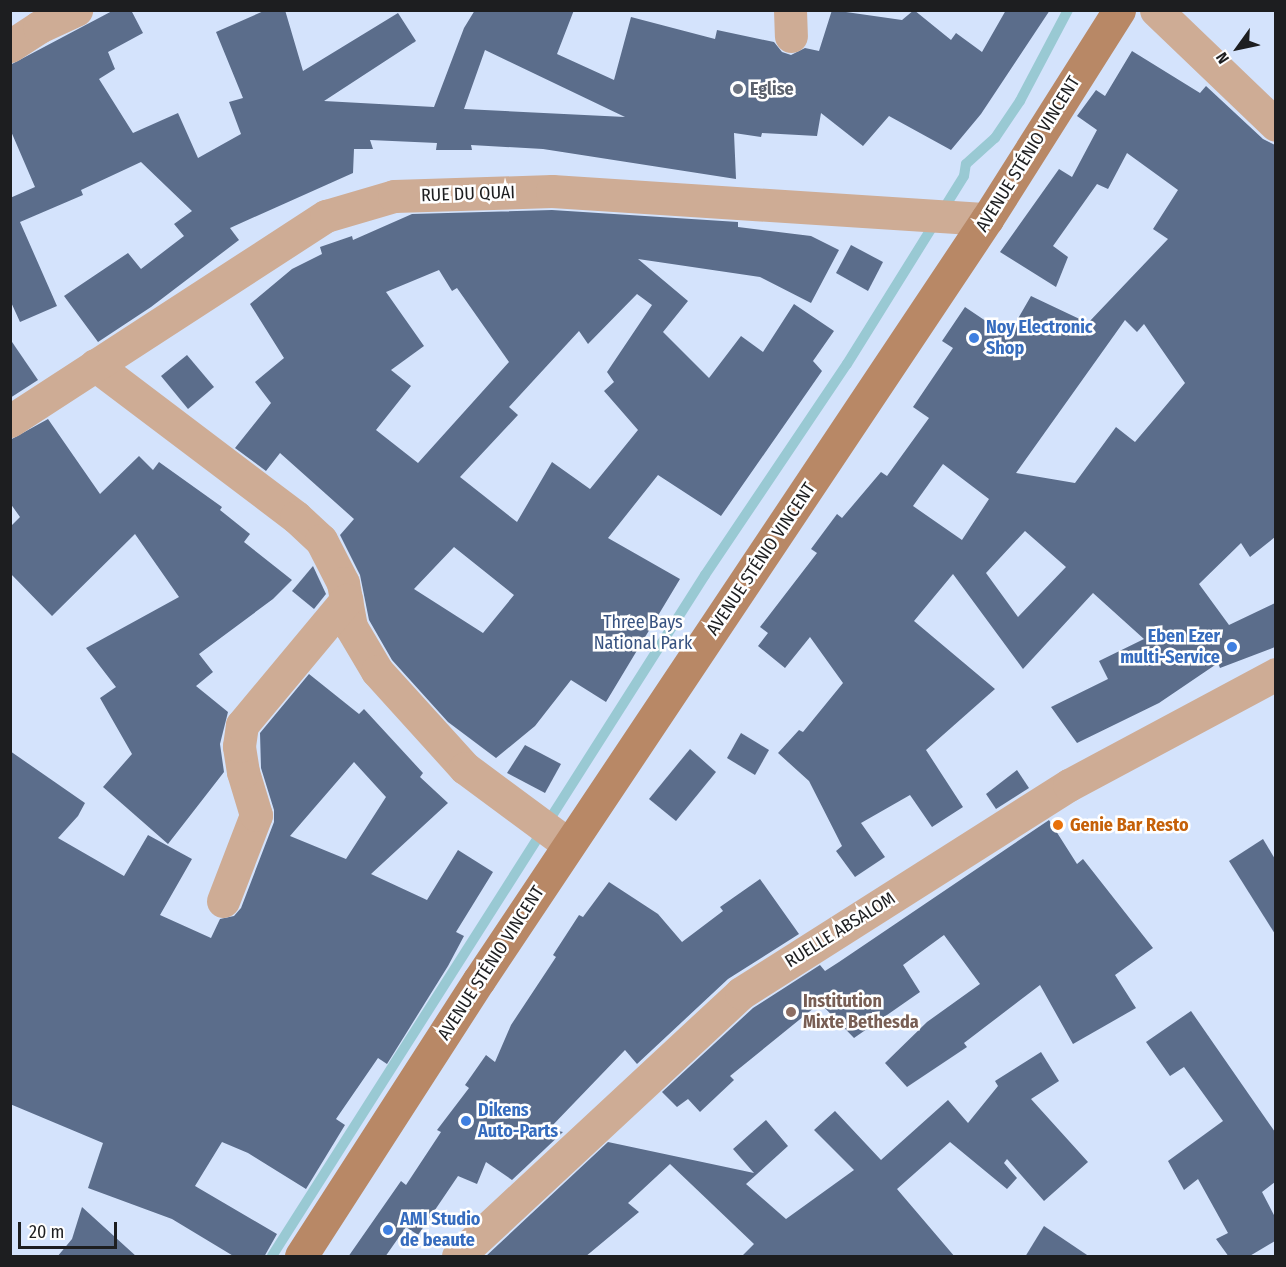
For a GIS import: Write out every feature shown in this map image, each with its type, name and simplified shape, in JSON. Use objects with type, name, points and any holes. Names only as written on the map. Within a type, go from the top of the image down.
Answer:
[{"type":"main road","name":"AVENUE STÉNIO VINCENT","points":[[301,1257],[569,845],[987,219],[1119,10]]},
{"type":"street","points":[[10,46],[39,27],[75,10]]},
{"type":"street","points":[[1156,10],[1275,125]]},
{"type":"street","name":"RUE DU QUAI","points":[[10,421],[326,216],[394,196],[552,191],[987,219]]},
{"type":"street","points":[[95,365],[304,524],[321,540],[344,584],[351,627],[377,671],[465,768],[569,845]]},
{"type":"street","points":[[223,901],[256,815],[240,755],[242,724],[346,600]]},
{"type":"street","name":"RUELLE ABSALOM","points":[[458,1257],[741,993],[1069,785],[1275,674]]},
{"type":"green space","name":"Three Bays National Park","points":[[11,11],[1275,11],[1275,1256],[11,1256]]},
{"type":"building","points":[[114,10],[131,10],[143,33],[108,52],[115,69],[99,79],[133,133],[178,113],[198,158],[241,134],[229,102],[243,98],[216,32],[266,10],[285,10],[303,71],[398,13],[416,41],[324,101],[434,107],[464,28],[475,10],[574,10],[557,54],[614,80],[631,17],[715,39],[717,30],[774,42],[782,52],[791,55],[805,48],[819,51],[832,10],[902,20],[914,10],[951,40],[956,33],[982,52],[1006,10],[1050,10],[981,114],[951,150],[889,116],[863,146],[821,113],[817,136],[762,133],[761,137],[734,133],[736,179],[543,149],[471,145],[472,150],[436,150],[437,143],[370,140],[373,149],[354,149],[353,173],[230,228],[239,240],[151,307],[98,342],[64,296],[128,253],[141,269],[184,236],[174,224],[192,211],[141,162],[81,190],[83,195],[20,222],[57,306],[20,322],[10,300],[10,198],[35,187],[10,129],[10,65]],"holes":[[[485,50],[625,117],[464,109]]]},
{"type":"building","points":[[1132,51],[1200,93],[1206,86],[1263,139],[1275,145],[1275,537],[1250,557],[1241,543],[1199,584],[1229,625],[1275,603],[1275,647],[1220,668],[1218,663],[1159,703],[1077,743],[1051,707],[1108,679],[1099,661],[1144,639],[1093,593],[1023,669],[953,574],[914,621],[995,689],[926,750],[963,807],[932,827],[910,795],[861,823],[885,857],[855,877],[836,851],[842,846],[809,781],[778,753],[799,730],[803,732],[843,683],[810,637],[785,668],[758,646],[768,633],[760,627],[817,553],[811,549],[837,514],[842,518],[881,472],[887,476],[929,418],[913,407],[953,348],[942,341],[965,307],[1008,336],[1031,296],[1088,323],[1168,239],[1153,229],[1178,190],[1127,153],[1108,189],[1097,184],[1053,246],[1068,257],[1056,287],[1000,252],[1059,169],[1072,177],[1097,130],[1077,116],[1096,90],[1105,96]],"holes":[[[1125,320],[1137,332],[1144,324],[1185,383],[1135,442],[1116,427],[1075,483],[1016,473]],[[943,464],[989,499],[962,540],[913,506]],[[1025,531],[1066,567],[1018,617],[986,573]]]},
{"type":"building","points":[[552,210],[738,222],[738,227],[811,236],[839,250],[811,303],[760,277],[638,259],[688,301],[663,332],[709,378],[741,336],[763,352],[794,304],[834,331],[813,361],[822,371],[721,516],[658,475],[608,538],[680,579],[606,702],[571,680],[535,726],[496,758],[448,722],[392,660],[369,620],[360,575],[340,535],[354,519],[280,453],[266,471],[235,448],[271,403],[255,382],[284,358],[250,304],[292,269],[322,254],[320,247],[352,236],[353,240],[412,214]],"holes":[[[439,270],[452,291],[457,288],[509,362],[418,463],[376,430],[411,386],[391,370],[424,346],[386,292]],[[637,294],[652,305],[607,372],[614,382],[604,391],[638,430],[590,489],[552,462],[517,522],[460,477],[518,415],[509,407],[579,331],[588,344]],[[454,547],[514,595],[483,633],[414,589]]]},
{"type":"building","points":[[851,245],[883,262],[868,291],[836,273]]},
{"type":"building","points":[[10,339],[38,380],[10,398]]},
{"type":"building","points":[[187,355],[214,387],[188,409],[161,376]]},
{"type":"building","points":[[48,419],[100,494],[139,456],[153,470],[159,462],[222,507],[220,510],[250,534],[244,542],[292,580],[273,599],[199,654],[213,672],[196,686],[228,712],[220,744],[224,772],[168,844],[103,787],[132,754],[100,698],[116,687],[86,648],[179,597],[135,534],[52,616],[10,573],[10,527],[20,517],[10,503],[10,440]]},
{"type":"building","points":[[313,566],[326,594],[314,609],[292,591]]},
{"type":"building","points":[[309,674],[359,714],[364,709],[423,773],[420,777],[448,803],[371,874],[427,900],[458,850],[493,872],[456,932],[464,936],[448,966],[387,1064],[378,1058],[336,1119],[345,1125],[306,1189],[248,1153],[222,1142],[195,1186],[277,1234],[264,1257],[235,1257],[172,1219],[88,1188],[103,1143],[10,1104],[10,751],[85,803],[78,816],[58,838],[124,876],[148,835],[192,859],[160,915],[211,938],[220,919],[234,916],[241,908],[274,822],[274,810],[261,768],[260,733]],"holes":[[[354,762],[386,797],[346,859],[290,836]]]},
{"type":"building","points":[[741,733],[769,750],[755,775],[727,758]]},
{"type":"building","points":[[525,745],[561,764],[545,793],[507,773]]},
{"type":"building","points":[[690,749],[716,772],[676,821],[649,799]]},
{"type":"building","points":[[1017,770],[1029,788],[996,809],[986,794]]},
{"type":"building","points":[[1049,820],[1077,864],[1083,859],[1153,948],[1115,975],[1136,1008],[1073,1044],[1040,985],[964,1043],[967,1047],[907,1087],[885,1063],[927,1022],[980,984],[944,935],[903,965],[920,992],[854,1038],[820,1003],[730,1076],[734,1080],[700,1112],[688,1099],[677,1107],[662,1092],[753,1008],[820,965],[825,971]]},
{"type":"building","points":[[1263,839],[1275,859],[1275,934],[1229,861]]},
{"type":"building","points":[[760,879],[799,934],[728,979],[637,1064],[625,1050],[549,1129],[563,1132],[512,1180],[486,1162],[477,1184],[458,1176],[418,1235],[406,1227],[385,1257],[348,1257],[401,1181],[406,1185],[441,1132],[437,1130],[469,1088],[465,1085],[486,1055],[495,1062],[511,1025],[556,957],[553,955],[579,915],[583,917],[609,882],[658,914],[682,942],[723,911],[720,907]]},
{"type":"building","points":[[1191,1011],[1275,1132],[1275,1182],[1262,1192],[1275,1217],[1275,1241],[1248,1257],[1229,1257],[1216,1239],[1228,1233],[1198,1179],[1184,1190],[1168,1161],[1223,1121],[1184,1067],[1170,1076],[1146,1042]]},
{"type":"building","points":[[1041,1052],[1059,1081],[1031,1099],[1088,1162],[1044,1201],[1007,1159],[1004,1163],[1017,1178],[1007,1189],[950,1142],[897,1189],[955,1257],[741,1257],[754,1244],[670,1164],[628,1203],[639,1212],[585,1257],[485,1257],[608,1142],[754,1173],[733,1149],[766,1120],[788,1146],[746,1184],[786,1219],[854,1170],[814,1130],[835,1111],[881,1160],[948,1100],[968,1123],[998,1086],[995,1081]]},
{"type":"building","points":[[82,1207],[137,1257],[57,1257],[72,1239]]},
{"type":"building","points":[[1044,1226],[1090,1257],[1025,1257]]},
{"type":"waterway","points":[[272,1256],[705,575],[847,364],[964,176],[966,164],[995,138],[1020,101],[1068,10]]},
{"type":"place","name":"Eglise","points":[[738,89]]},
{"type":"place","name":"Noy Electronic Shop","points":[[974,338]]},
{"type":"place","name":"Eben Ezer multi-Service","points":[[1232,647]]},
{"type":"place","name":"Genie Bar Resto","points":[[1058,825]]},
{"type":"place","name":"Institution Mixte Bethesda","points":[[791,1012]]},
{"type":"place","name":"Dikens Auto-Parts","points":[[466,1121]]},
{"type":"place","name":"AMI Studio de beaute","points":[[388,1230]]}]
